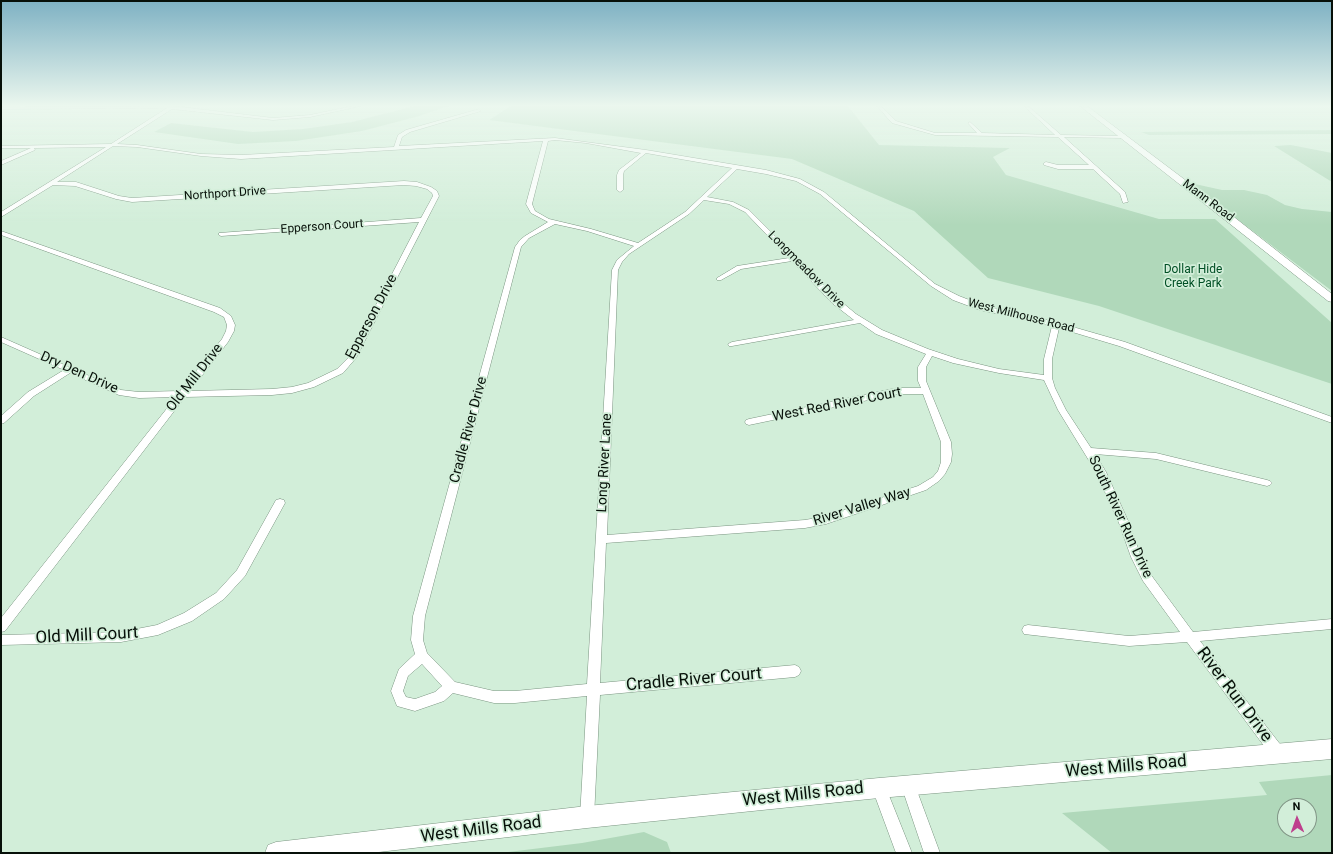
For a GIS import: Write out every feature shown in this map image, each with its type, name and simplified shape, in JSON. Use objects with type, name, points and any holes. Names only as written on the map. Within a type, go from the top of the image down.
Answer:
[{"type":"main road","name":"Mann Road","points":[[1135,146],[1311,280],[1332,299]]},
{"type":"main road","name":"West Mills Road","points":[[276,853],[296,852],[587,817],[908,785],[1332,749]]},
{"type":"street","name":"West Milhouse Road","points":[[1,147],[80,146]]},
{"type":"street","points":[[1,215],[111,146]]},
{"type":"street","name":"West Milhouse Road","points":[[133,146],[228,157],[432,146]]},
{"type":"street","points":[[544,146],[529,205],[531,210],[537,215],[553,222],[639,244]]},
{"type":"street","name":"West Milhouse Road","points":[[612,146],[780,175],[798,180],[816,189],[933,284],[951,296],[983,308],[1056,325],[1122,344],[1332,420]]},
{"type":"street","points":[[1071,146],[1123,193],[1125,202]]},
{"type":"street","points":[[1,163],[36,147]]},
{"type":"street","points":[[620,190],[620,175],[622,170],[646,151]]},
{"type":"street","points":[[1046,164],[1058,167],[1094,167]]},
{"type":"street","name":"Long River Lane","points":[[587,817],[615,272],[622,258],[639,244],[687,213],[736,167]]},
{"type":"street","name":"Northport Drive","points":[[50,183],[73,184],[118,198],[132,200],[402,183]]},
{"type":"street","name":"Epperson Drive","points":[[183,394],[272,392],[292,390],[316,384],[340,371],[353,356],[435,198],[435,192],[424,186],[402,183]]},
{"type":"street","name":"Longmeadow Drive","points":[[704,198],[731,203],[747,210],[835,301],[861,321],[896,340],[930,353],[976,366],[1048,378]]},
{"type":"street","name":"Epperson Court","points":[[221,234],[424,220]]},
{"type":"street","name":"Cradle River Drive","points":[[451,687],[422,656],[417,640],[419,616],[518,247],[527,236],[553,222]]},
{"type":"street","name":"Old Mill Drive","points":[[1,233],[224,313],[230,323],[228,336],[1,627]]},
{"type":"street","points":[[719,279],[739,267],[794,259]]},
{"type":"street","points":[[732,344],[861,321]]},
{"type":"street","name":"South River Run Drive","points":[[1056,325],[1048,359],[1048,378],[1051,388],[1062,410],[1090,451],[1112,494],[1141,568],[1190,637]]},
{"type":"street","name":"Dry Den Drive","points":[[1,339],[125,394],[183,394]]},
{"type":"street","name":"River Valley Way","points":[[601,539],[822,522],[922,488],[936,479],[942,472],[948,454],[946,442],[922,381],[924,362],[930,353]]},
{"type":"street","points":[[1,421],[31,394],[70,370]]},
{"type":"street","name":"West Red River Court","points":[[749,422],[897,391],[925,391]]},
{"type":"street","points":[[1090,451],[1156,456],[1267,483]]},
{"type":"street","name":"Old Mill Court","points":[[1,640],[121,638],[158,630],[188,617],[220,596],[241,573],[280,503]]},
{"type":"street","points":[[1028,630],[1129,641],[1332,624]]},
{"type":"street","name":"River Run Drive","points":[[1190,637],[1279,754]]},
{"type":"street","points":[[422,656],[403,673],[397,691],[402,702],[415,705],[439,697],[451,687],[494,697],[515,697],[594,690]]},
{"type":"street","name":"Cradle River Court","points":[[594,690],[795,671]]},
{"type":"street","points":[[908,785],[932,853]]},
{"type":"street","points":[[879,788],[904,853]]},
{"type":"green space","name":"Dollar Hide Creek Park","points":[[690,146],[916,146],[1010,148],[993,157],[1006,175],[1159,219],[1215,219],[1332,323],[1332,384],[1099,306],[988,278],[914,211],[792,159]]},
{"type":"green space","points":[[1274,146],[1295,146],[1332,153],[1332,182]]},
{"type":"green space","points":[[1195,184],[1222,190],[1244,190],[1267,195],[1285,205],[1302,209],[1332,212],[1332,291],[1192,185]]},
{"type":"green space","points":[[1332,775],[1332,853],[1112,853],[1062,813],[1267,795],[1259,782]]},
{"type":"green space","points":[[644,832],[667,842],[671,853],[500,853],[582,843]]}]
